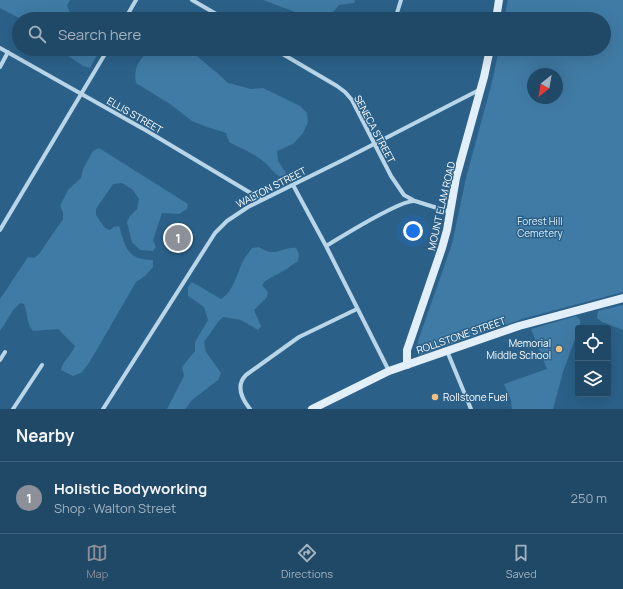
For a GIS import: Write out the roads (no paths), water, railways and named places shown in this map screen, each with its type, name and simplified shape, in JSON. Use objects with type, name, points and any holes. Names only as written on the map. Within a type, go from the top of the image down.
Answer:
[{"type":"main road","points":[[497,12],[499,0]]},
{"type":"main road","name":"MOUNT ELAM ROAD","points":[[407,365],[407,350],[441,254],[456,178],[481,89],[487,56]]},
{"type":"main road","name":"ROLLSTONE STREET","points":[[312,409],[389,371],[519,326],[623,298]]},
{"type":"street","points":[[129,12],[136,0]]},
{"type":"street","points":[[192,0],[213,12]]},
{"type":"street","points":[[397,12],[401,0]]},
{"type":"street","name":"ELLIS STREET","points":[[0,48],[12,54]]},
{"type":"street","points":[[0,67],[8,52]]},
{"type":"street","name":"ELLIS STREET","points":[[15,56],[208,167],[261,200]]},
{"type":"street","points":[[0,230],[104,56]]},
{"type":"street","name":"SENECA STREET","points":[[286,56],[345,92],[352,100],[391,176],[402,192],[413,200]]},
{"type":"street","name":"WALTON STREET","points":[[103,409],[215,233],[221,226],[234,215],[261,200],[481,89]]},
{"type":"street","points":[[293,185],[326,246],[389,371]]},
{"type":"street","points":[[326,246],[394,207],[413,200],[450,213]]},
{"type":"street","points":[[250,409],[240,391],[240,384],[246,375],[299,337],[357,309]]},
{"type":"street","points":[[447,351],[471,409]]},
{"type":"street","points":[[0,360],[6,352]]},
{"type":"street","points":[[13,409],[42,365]]},
{"type":"place","name":"Holistic Bodyworking","points":[[178,238]]},
{"type":"place","name":"Memorial Middle School","points":[[559,349]]},
{"type":"place","name":"Rollstone Fuel","points":[[435,397]]},
{"type":"park label","name":"Forest Hill Cemetery","points":[[540,226]]}]
